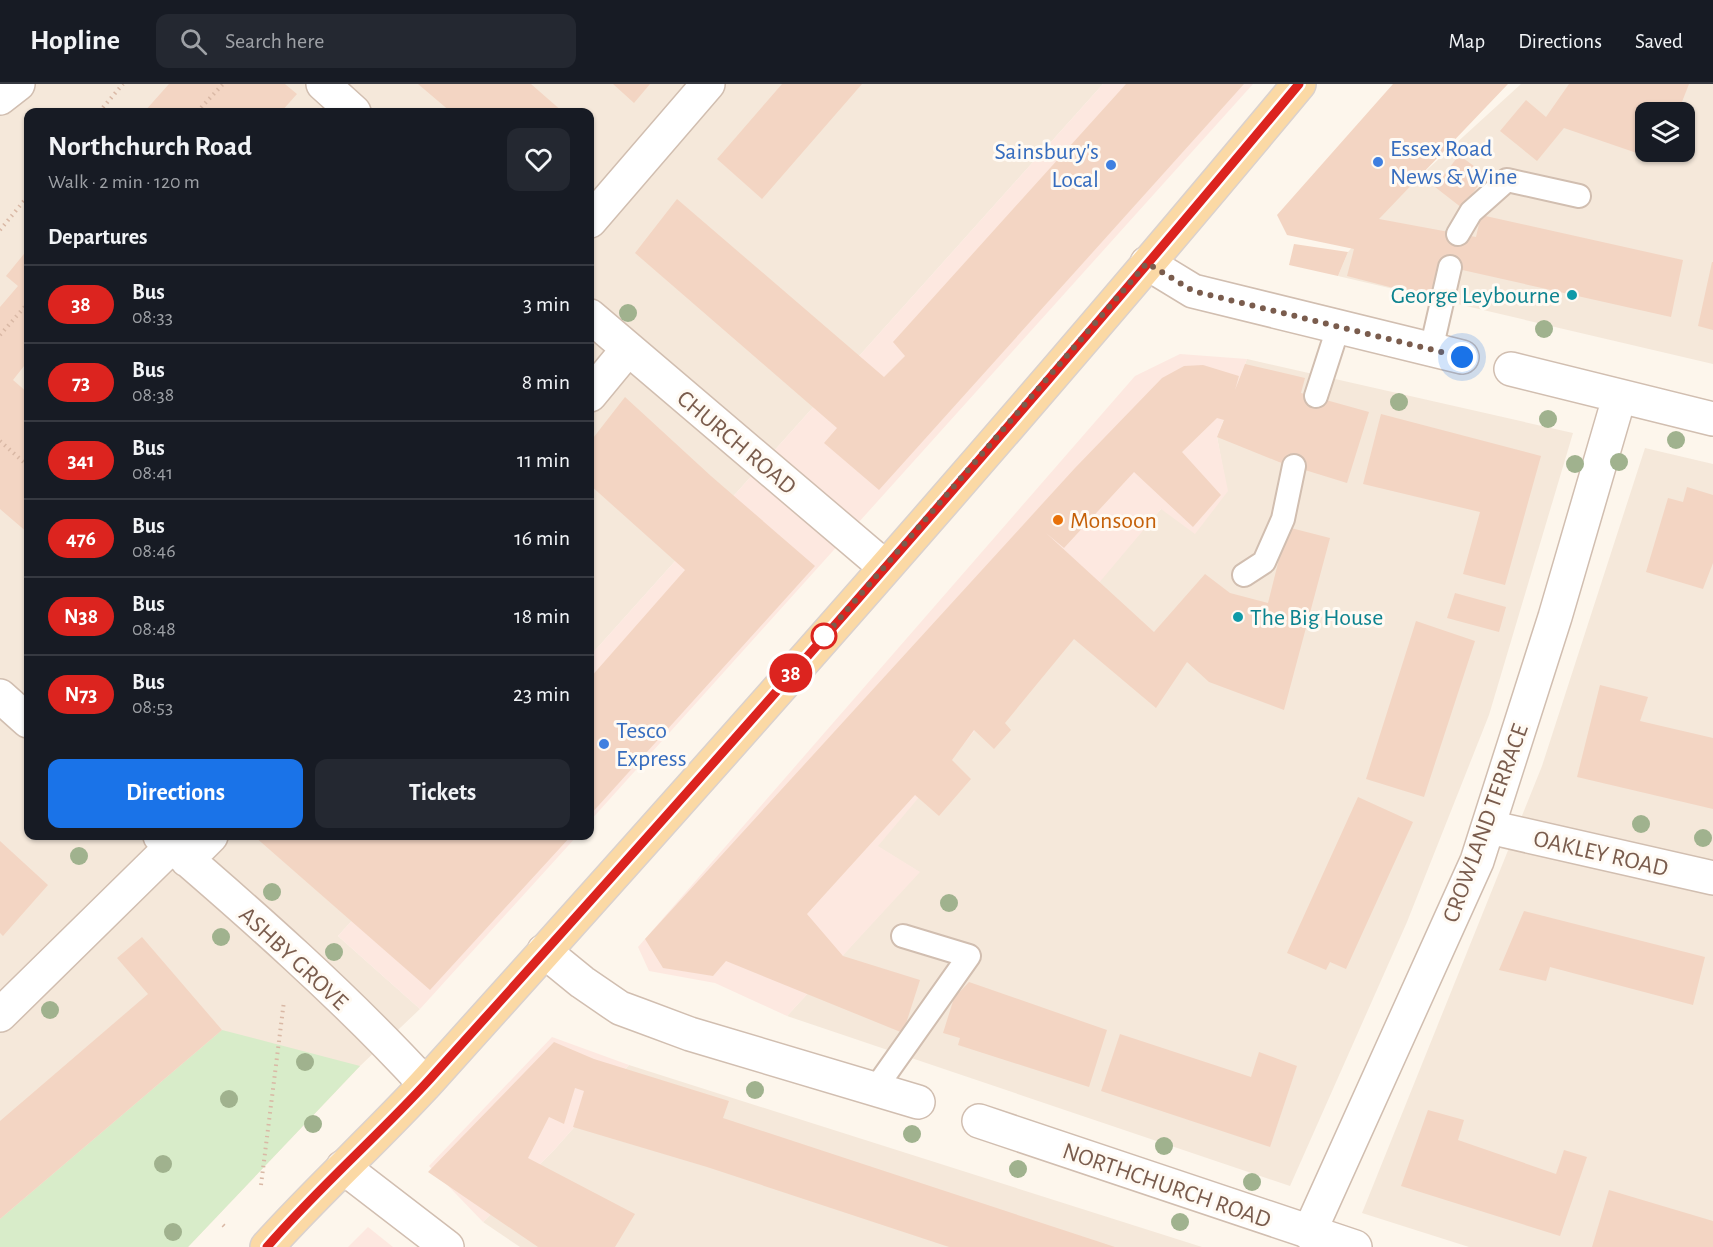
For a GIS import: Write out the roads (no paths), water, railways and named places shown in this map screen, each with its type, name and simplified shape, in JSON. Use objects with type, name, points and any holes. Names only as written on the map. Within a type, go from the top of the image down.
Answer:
[{"type":"main road","points":[[267,1247],[425,1084],[885,567],[1299,84]]},
{"type":"street","points":[[0,98],[18,84]]},
{"type":"street","points":[[322,84],[349,108]]},
{"type":"street","points":[[594,216],[708,84]]},
{"type":"street","points":[[1147,263],[1193,291],[1462,357]]},
{"type":"street","name":"CHURCH ROAD","points":[[594,319],[885,567]]},
{"type":"street","points":[[594,390],[628,349]]},
{"type":"street","points":[[1511,369],[1619,398],[1713,419]]},
{"type":"street","name":"CROWLAND TERRACE","points":[[1309,1233],[1443,940],[1490,827],[1556,617],[1619,398]]},
{"type":"street","points":[[0,696],[24,717]]},
{"type":"street","name":"OAKLEY ROAD","points":[[1490,827],[1713,878]]},
{"type":"street","points":[[0,1016],[173,847],[197,840]]},
{"type":"street","name":"ASHBY GROVE","points":[[173,847],[290,953],[395,1052],[425,1084]]},
{"type":"street","points":[[544,951],[620,1008],[690,1034],[918,1102]]},
{"type":"street","name":"NORTHCHURCH ROAD","points":[[979,1121],[1355,1247]]},
{"type":"street","points":[[343,1167],[447,1247]]},
{"type":"lane","points":[[1458,234],[1471,212],[1507,180],[1579,196]]},
{"type":"lane","points":[[1431,350],[1450,267]]},
{"type":"lane","points":[[1316,396],[1338,328]]},
{"type":"lane","points":[[1244,575],[1264,562],[1283,519],[1294,466]]},
{"type":"lane","points":[[875,1089],[969,956],[903,936]]},
{"type":"place","name":"Essex Road News & Wine","points":[[1378,162]]},
{"type":"place","name":"Sainsbury's Local","points":[[1111,165]]},
{"type":"place","name":"George Leybourne","points":[[1572,295]]},
{"type":"place","name":"Monsoon","points":[[1058,520]]},
{"type":"place","name":"The Big House","points":[[1238,617]]},
{"type":"place","name":"Tesco Express","points":[[604,744]]}]
